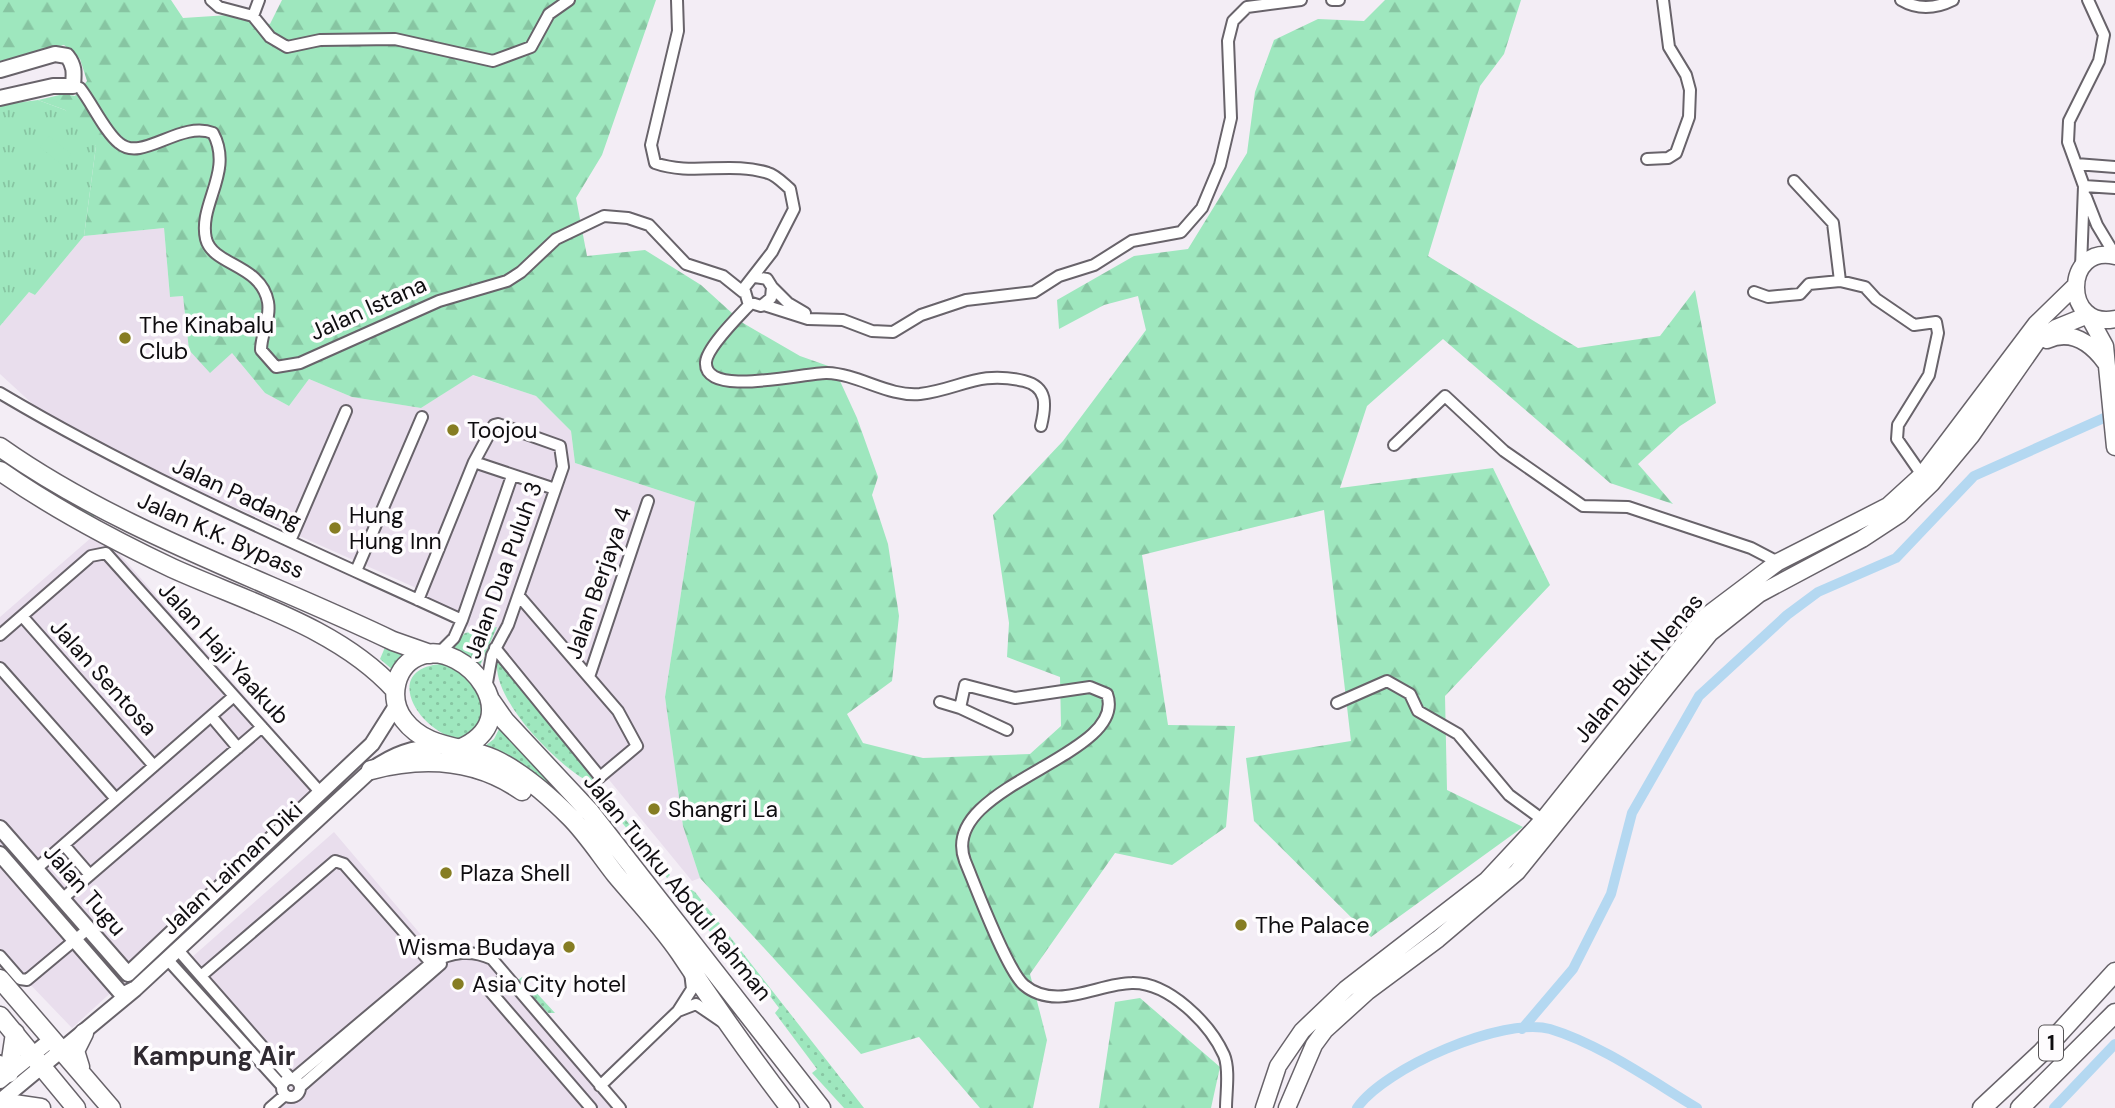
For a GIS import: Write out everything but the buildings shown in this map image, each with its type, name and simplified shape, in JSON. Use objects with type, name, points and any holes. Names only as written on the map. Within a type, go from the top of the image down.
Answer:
[{"type":"main road","points":[[2115,255],[2099,255],[2081,267],[2074,288],[2076,298],[2088,315],[2108,367],[2109,415],[2115,447]]},
{"type":"main road","name":"Jalan Bukit Nenas","points":[[1264,1108],[1278,1066],[1302,1031],[1324,1009],[1487,880],[1543,820],[1705,617],[1778,562],[1888,506],[1922,474],[2036,324],[2074,288]]},
{"type":"main road","points":[[2088,315],[2098,319],[2115,319]]},
{"type":"main road","name":"Jalan Bukit Nenas","points":[[1287,1108],[1314,1045],[1325,1030],[1368,991],[1438,939],[1517,872],[1710,633],[1759,594],[1862,539],[1900,514],[1932,483],[1971,436],[2046,333],[2088,315]]},
{"type":"main road","points":[[2030,353],[2047,340],[2064,335],[2098,346]]},
{"type":"main road","name":"Jalan K.K. Bypass","points":[[0,447],[32,470],[93,504],[393,641],[434,654]]},
{"type":"main road","name":"Jalan K.K. Bypass","points":[[0,471],[54,506],[169,566],[344,645],[376,669],[395,698]]},
{"type":"main road","points":[[434,654],[464,667],[489,694],[491,716],[481,735],[452,748],[413,730],[395,698],[407,666],[417,657],[434,654]]},
{"type":"main road","name":"Jalan Tunku Abdul Rahman","points":[[489,694],[505,721],[590,812],[821,1108]]},
{"type":"main road","name":"Jalan Tunku Abdul Rahman","points":[[452,748],[479,753],[508,766],[571,817],[679,952],[728,1027],[790,1108]]},
{"type":"main road","points":[[372,771],[410,761],[462,764],[494,773],[551,810],[571,817]]},
{"type":"main road","name":"1","points":[[1982,1108],[2041,1054],[2115,972]]},
{"type":"main road","points":[[0,979],[111,1108]]},
{"type":"main road","name":"1","points":[[2020,1108],[2115,1013]]},
{"type":"main road","points":[[0,1016],[76,1108]]},
{"type":"main road","points":[[84,1032],[75,1051],[75,1059],[97,1092]]},
{"type":"main road","points":[[3,1073],[15,1033]]},
{"type":"main road","points":[[0,1102],[41,1108]]},
{"type":"street","points":[[211,0],[219,7],[255,17],[270,37],[287,47],[320,40],[395,39],[494,61],[531,47],[549,14],[569,0]]},
{"type":"street","points":[[255,17],[259,0]]},
{"type":"street","points":[[677,0],[678,31],[652,145],[656,163],[674,170],[725,167],[771,173],[790,189],[794,209],[772,252],[743,292],[750,304]]},
{"type":"street","points":[[723,276],[763,277],[788,303],[813,317],[843,320],[883,333],[893,332],[921,315],[966,300],[1034,292],[1059,276],[1094,265],[1132,241],[1181,232],[1202,208],[1220,165],[1231,118],[1228,41],[1233,21],[1247,7],[1301,0]]},
{"type":"street","points":[[1332,0],[1339,0]]},
{"type":"street","points":[[1647,159],[1668,158],[1676,153],[1689,117],[1690,90],[1686,75],[1669,47],[1663,0]]},
{"type":"street","points":[[1901,0],[1922,8],[1940,6],[1953,0]]},
{"type":"street","points":[[2088,0],[2104,35],[2099,61],[2068,121],[2068,142],[2097,225],[2115,255]]},
{"type":"street","points":[[0,70],[55,54],[67,56],[73,65],[73,86],[53,86],[0,98]]},
{"type":"street","name":"Jalan Istana","points":[[73,86],[80,88],[115,141],[125,148],[133,149],[156,143],[187,130],[202,129],[213,133],[220,160],[205,224],[206,239],[211,248],[241,265],[263,288],[269,312],[261,350],[276,367],[300,363],[439,301],[507,281],[521,272],[556,239],[604,216],[628,218],[649,225],[687,264],[723,276],[743,292]]},
{"type":"street","points":[[2076,164],[2115,167]]},
{"type":"street","points":[[1794,181],[1833,223],[1840,281]]},
{"type":"street","points":[[2084,190],[2115,188]]},
{"type":"street","points":[[2081,267],[2084,190]]},
{"type":"street","points":[[764,305],[771,298],[772,252]]},
{"type":"street","points":[[1754,292],[1768,297],[1800,294],[1809,284],[1840,281],[1865,287],[1876,299],[1914,325],[1936,322],[1938,327],[1929,375],[1898,425],[1897,439],[1922,474]]},
{"type":"street","points":[[750,304],[764,305],[808,319],[813,317]]},
{"type":"street","points":[[750,304],[710,351],[706,362],[707,371],[714,377],[738,383],[835,373],[907,394],[921,394],[971,379],[1000,376],[1035,384],[1043,393],[1046,406],[1041,426]]},
{"type":"street","name":"Jalan Padang","points":[[0,393],[80,440],[462,620]]},
{"type":"street","points":[[1394,445],[1445,396],[1504,451],[1583,506],[1628,506],[1751,548],[1778,562]]},
{"type":"street","points":[[290,541],[346,411]]},
{"type":"street","points":[[356,571],[422,417]]},
{"type":"street","name":"Jalan Dua Puluh 3","points":[[474,462],[490,430],[498,424],[555,443],[563,453],[563,467],[519,596],[495,648],[489,694]]},
{"type":"street","points":[[418,600],[474,462],[555,489]]},
{"type":"street","points":[[434,654],[454,638],[462,620],[512,476]]},
{"type":"street","name":"Jalan Berjaya 4","points":[[589,677],[648,501]]},
{"type":"street","name":"Jalan Haji Yaakub","points":[[22,616],[91,556],[106,553],[321,793]]},
{"type":"street","points":[[495,648],[600,777],[637,746],[618,711],[519,596]]},
{"type":"street","points":[[0,635],[22,616]]},
{"type":"street","name":"Jalan Sentosa","points":[[22,616],[154,765]]},
{"type":"street","points":[[0,668],[116,799]]},
{"type":"street","points":[[1337,704],[1387,681],[1393,683],[1410,694],[1418,711],[1458,733],[1509,795],[1543,820]]},
{"type":"street","points":[[960,708],[965,685],[1015,698],[1090,687],[1107,694],[1108,712],[1099,726],[1058,761],[1026,776],[981,806],[964,836],[963,856],[1009,961],[1024,985],[1050,996],[1074,996],[1132,983],[1148,986],[1181,1004],[1199,1019],[1226,1057],[1226,1108]]},
{"type":"street","points":[[36,869],[234,696]]},
{"type":"street","name":"Jalan Laiman Diki","points":[[136,968],[372,744],[395,698]]},
{"type":"street","points":[[940,702],[960,708],[1007,730]]},
{"type":"street","points":[[211,716],[238,748]]},
{"type":"street","points":[[62,899],[262,727]]},
{"type":"street","name":"Jalan Laiman Diki","points":[[36,1060],[57,1045],[84,1032],[135,989],[390,757],[406,750],[452,748]]},
{"type":"street","name":"Jalan Tugu","points":[[0,828],[128,974],[136,968]]},
{"type":"street","points":[[64,845],[90,875]]},
{"type":"street","name":"Jalan Tugu","points":[[0,854],[120,992],[124,994],[135,989]]},
{"type":"street","points":[[201,976],[332,862],[344,864],[431,963]]},
{"type":"street","points":[[0,956],[20,979],[27,980],[88,929]]},
{"type":"street","points":[[270,1108],[290,1085],[431,963],[472,951],[486,956],[506,977],[620,1108]]},
{"type":"street","points":[[290,1085],[458,953]]},
{"type":"street","points":[[173,955],[201,976],[290,1085]]},
{"type":"street","points":[[173,955],[290,1085]]},
{"type":"street","points":[[600,1086],[678,1011],[692,989],[690,972]]},
{"type":"street","points":[[506,977],[490,991],[591,1108]]},
{"type":"street","points":[[678,1011],[696,1004],[728,1027]]},
{"type":"street","points":[[3,1073],[36,1060]]},
{"type":"street","points":[[0,1102],[36,1060]]},
{"type":"shaded area","points":[[164,228],[170,297],[183,296],[189,350],[232,353],[265,393],[289,406],[309,379],[352,397],[421,408],[472,375],[536,396],[571,431],[575,463],[695,502],[665,697],[683,826],[700,878],[692,881],[506,654],[414,587],[158,473],[37,408],[0,374],[0,326],[29,292],[35,295],[84,236]]},
{"type":"shaded area","name":"Kampung Air","points":[[92,537],[115,549],[330,793],[72,1028],[0,953],[0,617]]},
{"type":"shaded area","points":[[334,832],[439,956],[476,957],[489,966],[615,1108],[268,1108],[299,1081],[191,958]]},
{"type":"green space","points":[[0,0],[171,0],[183,18],[229,15],[270,24],[282,0],[656,0],[602,155],[576,198],[587,256],[645,250],[701,285],[743,323],[800,356],[834,368],[857,418],[878,477],[872,495],[888,544],[899,616],[892,681],[847,714],[863,743],[923,758],[1030,754],[1061,726],[1060,677],[1007,657],[1009,623],[993,515],[1063,441],[1146,330],[1138,296],[1104,305],[1059,329],[1057,300],[1134,256],[1188,249],[1247,153],[1255,92],[1274,40],[1318,19],[1364,21],[1385,0],[1521,0],[1504,54],[1480,86],[1428,256],[1578,348],[1660,336],[1695,290],[1716,403],[1680,426],[1638,464],[1673,504],[1610,483],[1443,339],[1367,406],[1340,488],[1493,468],[1550,585],[1445,696],[1447,790],[1523,827],[1371,937],[1254,821],[1246,758],[1351,741],[1324,510],[1142,555],[1168,725],[1235,726],[1226,827],[1172,865],[1115,853],[1030,974],[1047,1040],[1033,1108],[980,1108],[919,1037],[861,1054],[700,878],[683,826],[665,697],[695,502],[575,463],[571,431],[536,396],[473,375],[421,408],[352,397],[309,379],[289,406],[265,393],[232,353],[210,373],[189,350],[183,296],[170,297],[164,228],[84,236],[96,146],[65,110],[38,100],[64,94],[75,96],[87,81],[80,59],[64,45],[0,61]]},
{"type":"green space","points":[[38,100],[65,110],[85,123],[96,146],[84,236],[35,295],[29,292],[0,326],[0,105]]},
{"type":"green space","points":[[49,136],[71,154],[62,165],[40,147]]},
{"type":"green space","points":[[0,455],[96,512],[93,520],[23,479],[0,461]]},
{"type":"green space","points":[[497,627],[479,668],[467,656],[450,649],[465,633]]},
{"type":"green space","points":[[386,645],[411,655],[394,671],[380,659]]},
{"type":"green space","points":[[497,663],[501,664],[670,875],[667,878],[589,782],[561,762],[530,731],[506,696],[499,679]]},
{"type":"green space","points":[[441,664],[456,669],[483,696],[481,726],[458,739],[443,734],[430,725],[419,713],[409,688],[413,677],[423,668]]},
{"type":"green space","points":[[501,725],[587,821],[525,767],[485,746],[494,739]]},
{"type":"green space","points":[[677,881],[695,892],[864,1108],[844,1108],[812,1073],[817,1069],[775,1013],[779,1008],[766,991],[760,995],[673,885]]},
{"type":"green space","points":[[522,977],[555,1013],[548,1013],[518,980]]},
{"type":"green space","points":[[1140,998],[1220,1067],[1211,1108],[1099,1108],[1115,1002]]},
{"type":"waterway","points":[[1522,1029],[1573,969],[1611,894],[1632,813],[1699,696],[1787,615],[1818,592],[1896,558],[1974,476],[2115,413]]},
{"type":"waterway","points":[[1357,1108],[1392,1077],[1418,1062],[1476,1038],[1504,1030],[1530,1027],[1550,1029],[1588,1044],[1697,1108]]},
{"type":"waterway","points":[[2054,1108],[2115,1044]]},
{"type":"place","name":"The Kinabalu Club","points":[[125,338]]},
{"type":"place","name":"Toojou","points":[[453,430]]},
{"type":"place","name":"Hung Hung Inn","points":[[335,528]]},
{"type":"place","name":"Shangri La","points":[[654,809]]},
{"type":"place","name":"Plaza Shell","points":[[446,873]]},
{"type":"place","name":"The Palace","points":[[1241,925]]},
{"type":"place","name":"Wisma Budaya","points":[[569,947]]},
{"type":"place","name":"Asia City hotel","points":[[458,984]]},
{"type":"district","name":"Kampung Air","points":[[214,1056]]}]
